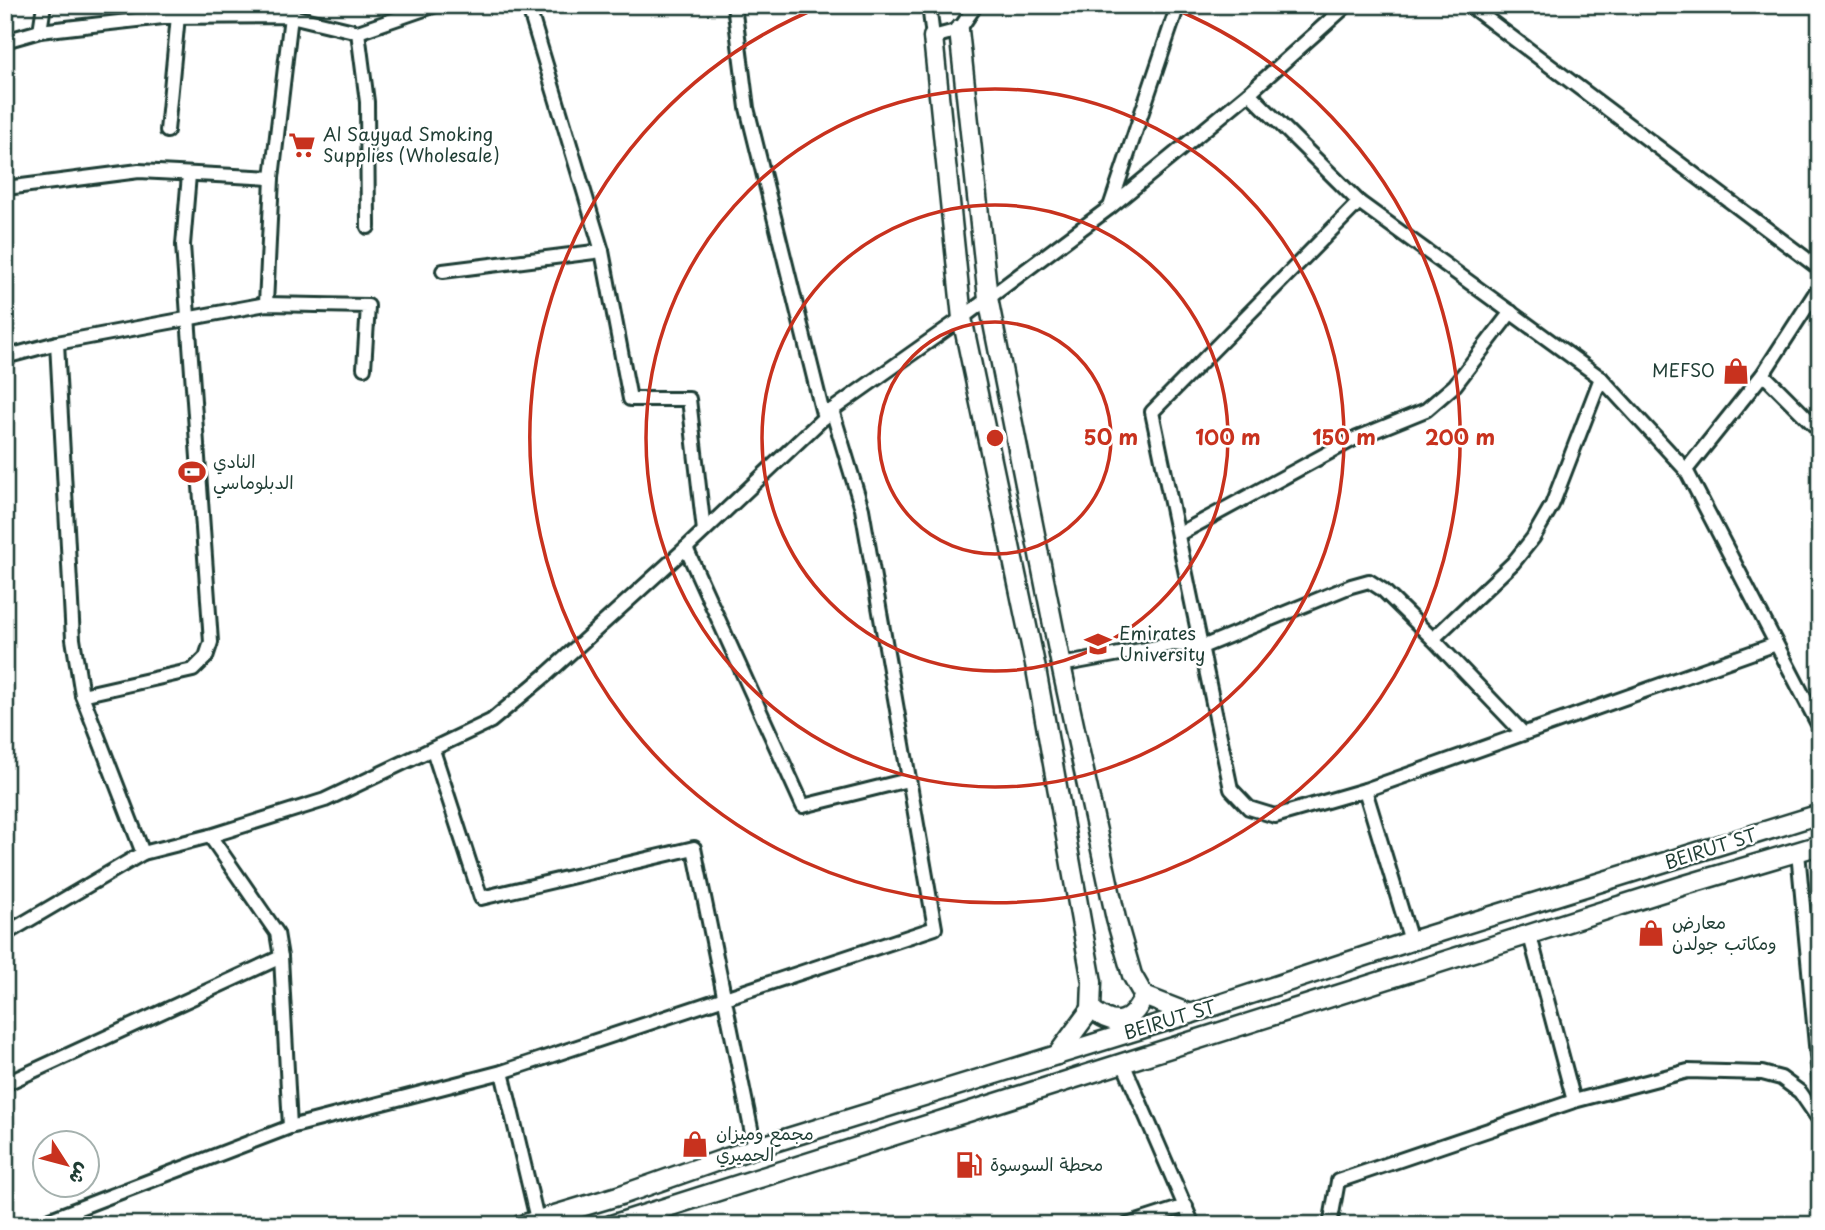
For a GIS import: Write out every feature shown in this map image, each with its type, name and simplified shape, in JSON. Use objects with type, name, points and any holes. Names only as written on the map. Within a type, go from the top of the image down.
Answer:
[{"type":"main road","points":[[959,30],[988,298],[1061,665],[1116,919],[1132,975],[1144,996],[1189,1014]]},
{"type":"main road","points":[[933,37],[962,318],[1036,669],[1092,982],[1091,1009],[1057,1055]]},
{"type":"main road","points":[[1036,669],[1061,665]]},
{"type":"main road","name":"BEIRUT ST","points":[[529,1222],[621,1195],[755,1148],[1820,814]]},
{"type":"main road","name":"BEIRUT ST","points":[[611,1225],[1685,885],[1820,845]]},
{"type":"main road","points":[[1676,860],[1685,885]]},
{"type":"main road","points":[[1091,1009],[1105,1020],[1125,1020],[1138,1009],[1144,996]]},
{"type":"main road","points":[[621,1195],[628,1219]]},
{"type":"street","points":[[40,31],[44,5]]},
{"type":"street","points":[[5,41],[40,31],[177,16],[291,16],[308,12],[358,32],[436,5]]},
{"type":"street","points":[[528,5],[602,251],[630,399],[689,399],[704,531]]},
{"type":"street","points":[[35,1225],[290,1127],[502,1072],[935,928],[862,509],[828,414],[747,108],[734,5]]},
{"type":"street","points":[[929,5],[933,37],[959,30],[976,5]]},
{"type":"street","points":[[1109,208],[1178,5]]},
{"type":"street","points":[[5,914],[8,933],[143,853],[210,836],[325,800],[491,721],[686,548],[828,414],[1109,208],[1248,93],[1347,5]]},
{"type":"street","points":[[1469,5],[1820,269]]},
{"type":"street","points":[[167,131],[177,16]]},
{"type":"street","points":[[266,303],[272,178],[291,16]]},
{"type":"street","points":[[358,32],[367,102],[368,227]]},
{"type":"street","points":[[1248,93],[1359,202],[1601,378],[1686,470],[1820,728]]},
{"type":"street","points":[[5,184],[15,187],[139,171],[272,178]]},
{"type":"street","points":[[82,695],[194,670],[206,657],[211,642],[183,245],[189,175]]},
{"type":"street","points":[[1359,202],[1152,412],[1231,789],[1249,808],[1275,817],[1365,790],[1776,644]]},
{"type":"street","points":[[443,271],[602,251]]},
{"type":"street","points":[[1686,470],[1763,374],[1820,286]]},
{"type":"street","points":[[5,357],[57,343],[266,303],[368,306],[364,368]]},
{"type":"street","points":[[1179,534],[1352,440],[1426,410],[1455,385],[1511,312]]},
{"type":"street","points":[[57,343],[73,639],[82,695],[143,853]]},
{"type":"street","points":[[1763,374],[1820,431]]},
{"type":"street","points":[[1433,639],[1513,563],[1533,538],[1552,505],[1601,378]]},
{"type":"street","points":[[686,548],[803,806],[908,780]]},
{"type":"street","points":[[1061,665],[1173,645],[1202,647],[1369,581],[1383,590],[1433,639],[1522,733]]},
{"type":"street","points":[[433,750],[481,898],[694,848],[755,1148]]},
{"type":"street","points":[[1365,790],[1411,941]]},
{"type":"street","points":[[210,836],[277,933],[281,957],[290,1127]]},
{"type":"street","points":[[1798,852],[1820,1088]]},
{"type":"street","points":[[1530,936],[1574,1101]]},
{"type":"street","points":[[5,1084],[281,957]]},
{"type":"street","points":[[1123,1063],[1193,1225]]},
{"type":"street","points":[[1330,1225],[1338,1181],[1574,1101],[1688,1071],[1762,1073],[1781,1078],[1800,1092],[1820,1121]]},
{"type":"street","points":[[502,1072],[529,1222]]},
{"type":"street","points":[[1127,1225],[1186,1206]]},
{"type":"place","name":"Al Sayyad Smoking Supplies (Wholesale)","points":[[302,145]]},
{"type":"place","name":"MEFSO","points":[[1736,371]]},
{"type":"place","name":"النادي الدبلوماسي","points":[[192,472]]},
{"type":"place","name":"Emirates University","points":[[1098,644]]},
{"type":"place","name":"معارض ومكاتب جولدن","points":[[1651,933]]},
{"type":"place","name":"مجمع وميزان الحميري","points":[[695,1144]]},
{"type":"place","name":"محطة السوسوة","points":[[969,1165]]}]
